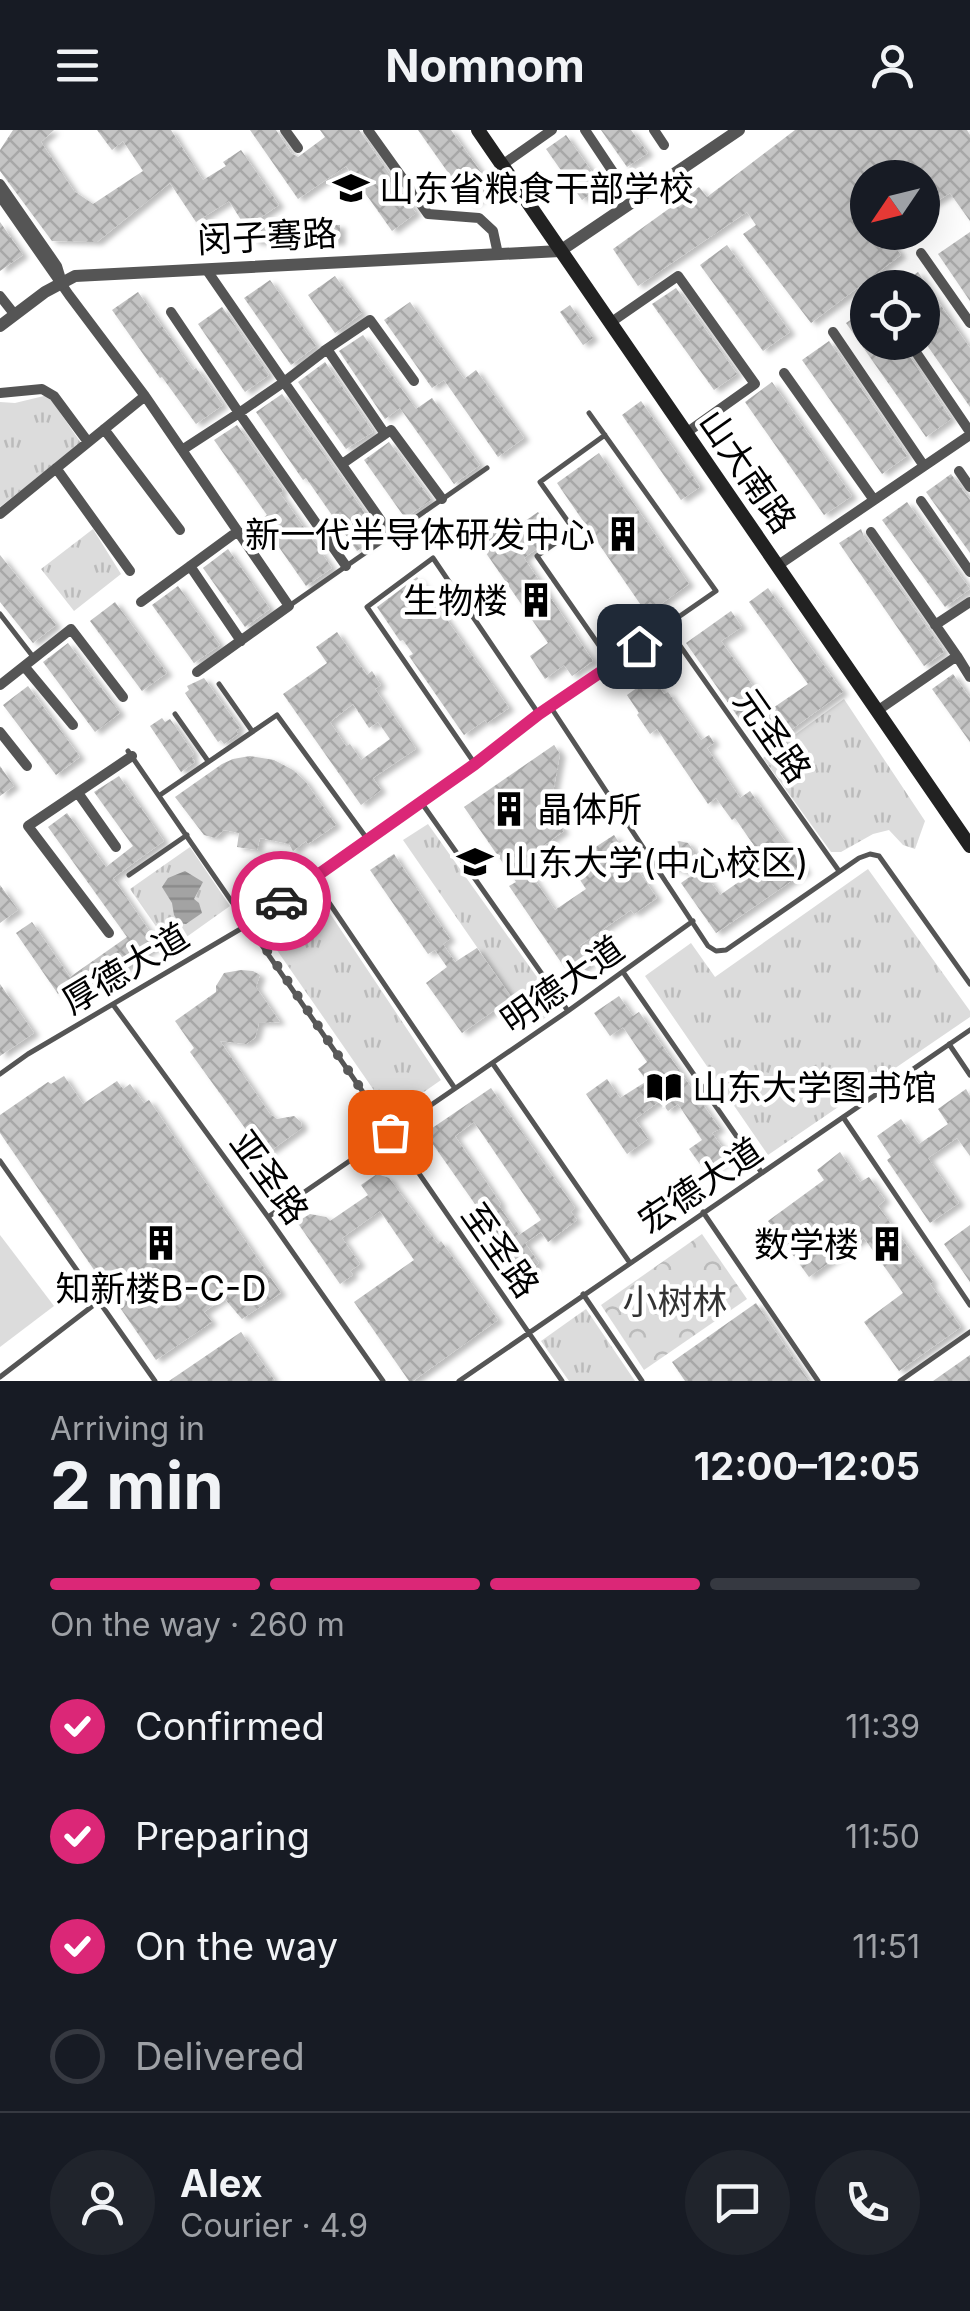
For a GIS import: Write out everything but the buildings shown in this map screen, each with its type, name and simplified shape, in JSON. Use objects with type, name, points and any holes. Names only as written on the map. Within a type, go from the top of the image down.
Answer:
[{"type":"main road","name":"山大南路","points":[[478,130],[970,846]]},
{"type":"street","points":[[285,130],[298,148]]},
{"type":"street","points":[[368,130],[428,214],[478,218],[493,231],[498,254]]},
{"type":"street","points":[[502,165],[552,130]]},
{"type":"street","points":[[585,130],[617,178]]},
{"type":"street","points":[[654,130],[664,145]]},
{"type":"street","points":[[560,252],[739,130]]},
{"type":"street","points":[[0,184],[58,266],[62,282]]},
{"type":"street","points":[[0,196],[145,396],[289,606],[197,672]]},
{"type":"street","name":"闵子骞路","points":[[62,282],[75,276],[560,252]]},
{"type":"street","points":[[921,253],[970,323]]},
{"type":"street","points":[[206,269],[391,535]]},
{"type":"street","points":[[610,323],[678,276],[755,384],[686,433]]},
{"type":"street","points":[[0,326],[62,282]]},
{"type":"street","points":[[0,296],[15,314]]},
{"type":"street","points":[[171,312],[346,566]]},
{"type":"street","points":[[182,450],[370,320],[414,381]]},
{"type":"street","points":[[832,332],[924,466]]},
{"type":"street","points":[[324,352],[326,349],[386,434]]},
{"type":"street","points":[[777,566],[970,434],[921,360]]},
{"type":"street","points":[[784,373],[874,500]]},
{"type":"street","points":[[0,393],[42,389],[54,396],[88,442]]},
{"type":"street","points":[[0,514],[145,396]]},
{"type":"street","points":[[104,429],[180,530]]},
{"type":"street","points":[[342,464],[391,430],[442,499]]},
{"type":"street","points":[[56,468],[130,571]]},
{"type":"street","points":[[959,471],[970,487]]},
{"type":"street","points":[[921,500],[970,572]]},
{"type":"street","points":[[141,602],[238,531]]},
{"type":"street","points":[[871,532],[970,676]]},
{"type":"street","points":[[190,566],[241,640]]},
{"type":"street","points":[[935,625],[970,602]]},
{"type":"street","points":[[0,685],[71,629],[123,696]]},
{"type":"street","points":[[877,711],[956,656]]},
{"type":"street","points":[[24,666],[73,725]]},
{"type":"street","points":[[0,732],[27,766]]},
{"type":"street","points":[[110,932],[28,826],[130,754]]},
{"type":"street","points":[[78,793],[116,847]]},
{"type":"lane","points":[[589,412],[605,435],[540,482],[574,530],[537,556],[612,664]]},
{"type":"lane","name":"厚德大道","points":[[0,1074],[249,924],[716,591],[605,435]]},
{"type":"lane","points":[[289,606],[487,468]]},
{"type":"lane","points":[[475,764],[366,606],[433,558],[539,714]]},
{"type":"lane","points":[[0,614],[34,658]]},
{"type":"lane","name":"元圣路","points":[[666,626],[838,871]]},
{"type":"lane","points":[[220,684],[252,731]]},
{"type":"lane","points":[[550,706],[708,946],[716,951],[726,950],[838,871],[870,854],[880,856],[970,984]]},
{"type":"lane","points":[[175,714],[208,761]]},
{"type":"lane","points":[[159,795],[277,715],[368,840]]},
{"type":"lane","name":"至圣路","points":[[130,754],[562,1381]]},
{"type":"lane","points":[[420,802],[568,1011]]},
{"type":"lane","points":[[129,875],[187,835]]},
{"type":"lane","points":[[312,878],[454,1088]]},
{"type":"lane","name":"明德大道","points":[[268,1217],[693,922]]},
{"type":"lane","points":[[623,972],[762,1173]]},
{"type":"lane","name":"亚圣路","points":[[113,1005],[383,1381]]},
{"type":"lane","name":"宏德大道","points":[[459,1381],[970,1030]]},
{"type":"lane","points":[[949,1044],[970,1075]]},
{"type":"lane","points":[[492,1063],[630,1263]]},
{"type":"lane","points":[[843,1117],[970,1304]]},
{"type":"lane","points":[[0,1161],[155,1381]]},
{"type":"lane","points":[[703,1212],[818,1381]]},
{"type":"lane","points":[[583,1294],[642,1381]]},
{"type":"lane","points":[[0,1377],[99,1301]]},
{"type":"lane","points":[[900,1381],[970,1332]]},
{"type":"green space","points":[[48,395],[81,443],[0,507],[0,402],[15,403]]},
{"type":"green space","points":[[93,529],[121,574],[74,611],[41,569]]},
{"type":"green space","points":[[844,699],[925,821],[915,849],[903,845],[889,830],[873,834],[841,852],[831,852],[763,758]]},
{"type":"green space","points":[[428,824],[559,1008],[532,1027],[403,840]]},
{"type":"green space","points":[[190,847],[230,906],[171,948],[130,889]]},
{"type":"green space","points":[[868,869],[970,1011],[970,1017],[768,1155],[645,976],[691,943],[715,977]]},
{"type":"green space","points":[[315,891],[441,1080],[391,1115],[263,930]]},
{"type":"green space","name":"小树林","points":[[702,1234],[747,1299],[644,1370],[601,1305]]},
{"type":"green space","points":[[0,1235],[54,1306],[0,1347]]},
{"type":"green space","points":[[586,1309],[635,1381],[569,1381],[541,1341]]},
{"type":"shaded area","points":[[185,871],[203,882],[194,899],[202,913],[186,924],[179,923],[162,887],[168,878]]},
{"type":"way so far","points":[[281,901],[249,924],[390,1132]]},
{"type":"place","name":"山东省粮食干部学校","points":[[351,188]]},
{"type":"place","name":"新一代半导体研发中心","points":[[623,534]]},
{"type":"place","name":"生物楼","points":[[536,600]]},
{"type":"place","name":"晶体所","points":[[509,809]]},
{"type":"place","name":"山东大学(中心校区)","points":[[475,862]]},
{"type":"place","name":"山东大学图书馆","points":[[664,1087]]},
{"type":"place","name":"知新楼B-C-D","points":[[161,1243]]},
{"type":"place","name":"数学楼","points":[[887,1244]]},
{"type":"route","points":[[281,901],[639,646]]}]
